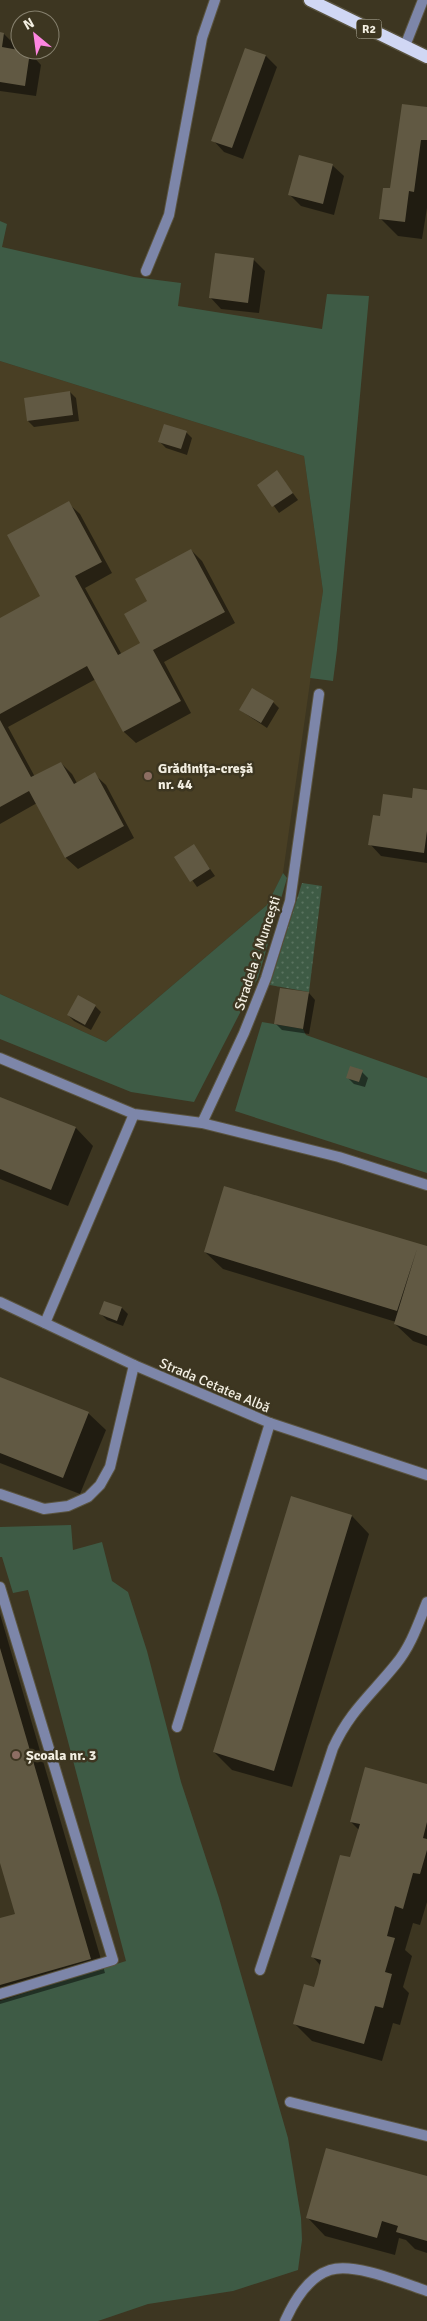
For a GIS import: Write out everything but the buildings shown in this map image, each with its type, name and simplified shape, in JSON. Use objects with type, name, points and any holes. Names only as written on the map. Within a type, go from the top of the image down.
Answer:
[{"type":"main road","name":"R2","points":[[310,0],[427,58]]},
{"type":"street","points":[[146,271],[170,215],[202,38],[215,0]]},
{"type":"street","points":[[404,46],[422,0]]},
{"type":"street","name":"Stradela 2 Muncești","points":[[202,1123],[244,1033],[266,978],[290,901],[319,694]]},
{"type":"street","points":[[0,1058],[134,1114],[202,1123],[339,1157],[427,1185]]},
{"type":"street","points":[[45,1323],[134,1114]]},
{"type":"street","name":"Strada Cetatea Albă","points":[[0,1302],[134,1365],[270,1423],[427,1475]]},
{"type":"street","points":[[0,1494],[44,1509],[68,1506],[88,1497],[100,1485],[110,1467],[134,1365]]},
{"type":"street","points":[[177,1727],[270,1423]]},
{"type":"street","points":[[0,1587],[113,1960],[0,1994]]},
{"type":"street","points":[[260,1970],[332,1748],[344,1725],[396,1664],[412,1640],[427,1602]]},
{"type":"street","points":[[290,2102],[427,2136]]},
{"type":"street","points":[[285,2321],[308,2282],[330,2269],[351,2268],[427,2291]]},
{"type":"shaded area","name":"Grădinița-creșă nr. 44","points":[[0,361],[304,456],[323,591],[283,873],[267,905],[106,1042],[0,994]]},
{"type":"green space","points":[[0,221],[7,224],[2,247],[134,277],[181,283],[178,306],[322,329],[327,294],[369,296],[333,681],[310,678],[323,591],[304,456],[0,361]]},
{"type":"green space","points":[[283,873],[287,878],[258,978],[194,1102],[131,1092],[0,1039],[0,994],[106,1042],[267,905]]},
{"type":"green space","points":[[302,883],[322,886],[309,992],[270,985]]},
{"type":"green space","points":[[262,1022],[303,1029],[306,1035],[427,1078],[427,1173],[235,1111]]},
{"type":"green space","points":[[71,1525],[73,1550],[102,1542],[112,1581],[128,1592],[147,1651],[181,1782],[219,1898],[288,2138],[301,2218],[302,2240],[298,2270],[233,2291],[148,2304],[98,2321],[0,2321],[0,2001],[126,1961],[28,1590],[13,1593],[2,1557],[0,1557],[0,1527]]},
{"type":"place","name":"Grădinița-creșă nr. 44","points":[[148,776]]},
{"type":"place","name":"Școala nr. 3","points":[[16,1755]]}]
